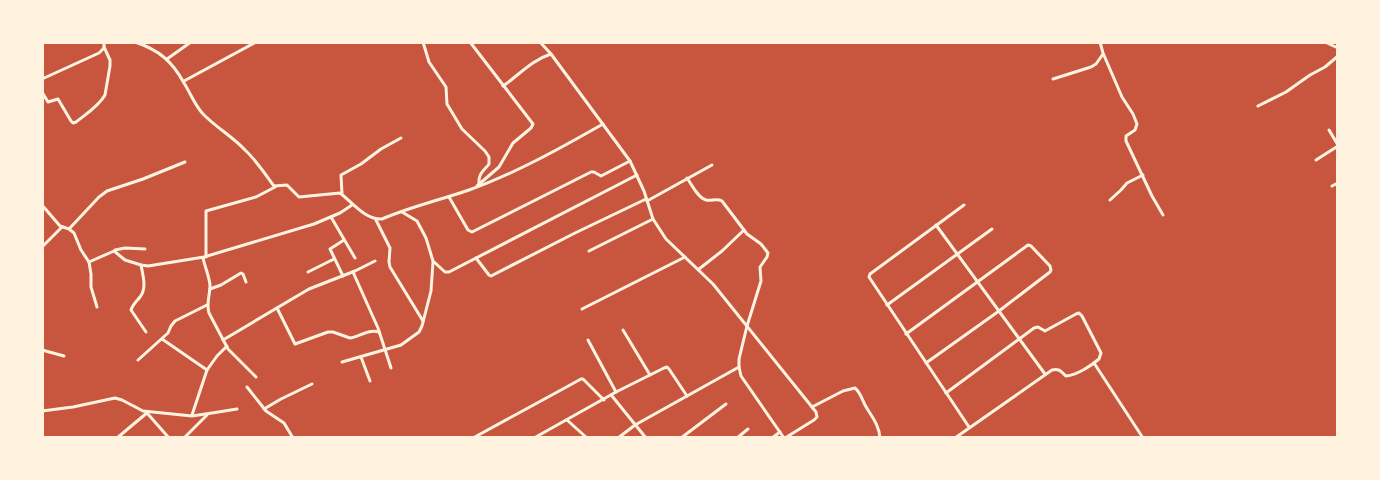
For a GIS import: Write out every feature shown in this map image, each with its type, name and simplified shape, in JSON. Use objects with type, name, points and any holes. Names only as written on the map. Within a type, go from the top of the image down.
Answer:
[{"type":"street","points":[[136,42],[149,47],[166,59],[184,81],[199,110],[248,152],[276,187]]},
{"type":"street","points":[[166,59],[191,42]]},
{"type":"street","points":[[184,81],[256,42]]},
{"type":"street","points":[[423,42],[428,62],[446,87],[447,104],[462,129],[489,157],[489,165],[480,173],[479,184]]},
{"type":"street","points":[[470,42],[532,121],[533,125],[513,143],[499,167],[474,188]]},
{"type":"street","points":[[540,42],[551,54],[630,162],[637,175],[653,219],[666,239],[713,284],[747,326],[812,407],[817,415],[816,418],[784,438],[741,376],[739,367],[747,326],[761,282],[760,267],[768,253],[761,244],[750,237],[722,201],[719,199],[707,200],[701,197],[688,178]]},
{"type":"street","points":[[1100,42],[1122,97],[1137,124],[1136,128],[1127,134],[1125,138],[1163,215]]},
{"type":"street","points":[[1325,42],[1338,48]]},
{"type":"street","points":[[42,79],[99,53],[104,45]]},
{"type":"street","points":[[42,92],[48,102],[58,99],[71,121],[73,123],[76,122],[94,108],[105,95],[110,60],[104,45]]},
{"type":"street","points":[[1053,79],[1091,67],[1096,64],[1103,53]]},
{"type":"street","points":[[503,86],[533,62],[551,54]]},
{"type":"street","points":[[1258,106],[1286,92],[1325,67],[1338,56]]},
{"type":"street","points":[[401,138],[341,175],[342,194],[352,205],[376,219],[382,219],[474,188],[518,170],[603,124]]},
{"type":"street","points":[[1316,160],[1338,145],[1329,130]]},
{"type":"street","points":[[69,229],[103,193],[185,162]]},
{"type":"street","points":[[449,196],[468,230],[472,232],[591,172],[601,176],[630,162]]},
{"type":"street","points":[[476,258],[491,276],[575,233],[647,200],[712,164]]},
{"type":"street","points":[[433,261],[445,272],[452,271],[637,175]]},
{"type":"street","points":[[1110,200],[1127,183],[1143,175]]},
{"type":"street","points":[[1332,186],[1338,183]]},
{"type":"street","points":[[256,377],[232,354],[209,313],[210,290],[204,257],[205,213],[206,211],[256,197],[276,187],[287,185],[300,197],[342,194]]},
{"type":"street","points":[[42,205],[62,227],[69,229],[76,235],[81,250],[89,262],[91,287],[97,307]]},
{"type":"street","points":[[114,251],[125,260],[148,266],[204,257],[314,224],[352,205]]},
{"type":"street","points":[[964,205],[869,276],[869,278],[969,427]]},
{"type":"street","points":[[342,362],[401,345],[421,328],[432,291],[433,261],[426,238],[419,224],[414,218],[402,212]]},
{"type":"street","points":[[331,217],[355,258]]},
{"type":"street","points":[[376,219],[390,248],[390,267],[423,321]]},
{"type":"street","points":[[589,251],[653,219]]},
{"type":"street","points":[[936,225],[1045,374]]},
{"type":"street","points":[[42,247],[62,227]]},
{"type":"street","points":[[887,305],[992,229]]},
{"type":"street","points":[[699,269],[744,230]]},
{"type":"street","points":[[343,276],[330,249],[344,240]]},
{"type":"street","points":[[906,334],[1028,245],[1050,266],[1050,272],[926,363]]},
{"type":"street","points":[[89,262],[112,251],[125,248],[145,248]]},
{"type":"street","points":[[582,309],[685,257]]},
{"type":"street","points":[[308,272],[334,259]]},
{"type":"street","points":[[223,340],[308,289],[353,272],[375,261]]},
{"type":"street","points":[[141,265],[144,289],[131,310],[146,332]]},
{"type":"street","points":[[353,272],[379,332],[391,368]]},
{"type":"street","points":[[210,290],[241,273],[246,282]]},
{"type":"street","points":[[138,360],[168,333],[175,321],[208,304]]},
{"type":"street","points":[[277,308],[295,344],[328,332],[350,338],[372,330],[379,332]]},
{"type":"street","points":[[946,393],[1036,327],[1045,331],[1078,313],[1082,316],[1100,353],[1099,359],[1094,363],[1068,376],[1057,369],[1045,374],[955,438]]},
{"type":"street","points":[[623,330],[650,375]]},
{"type":"street","points":[[162,339],[207,370]]},
{"type":"street","points":[[588,340],[616,392]]},
{"type":"street","points":[[192,416],[207,370],[227,346]]},
{"type":"street","points":[[42,350],[64,356]]},
{"type":"street","points":[[360,357],[370,381]]},
{"type":"street","points":[[1094,363],[1143,438]]},
{"type":"street","points":[[534,438],[612,396],[616,392],[668,367],[687,396]]},
{"type":"street","points":[[618,438],[635,425],[739,367]]},
{"type":"street","points":[[473,438],[581,379],[604,400]]},
{"type":"street","points":[[264,409],[281,398],[312,384]]},
{"type":"street","points":[[247,388],[264,409],[284,423],[293,438]]},
{"type":"street","points":[[812,407],[843,391],[856,388],[877,424],[880,438]]},
{"type":"street","points":[[612,396],[646,438]]},
{"type":"street","points":[[42,411],[115,398],[148,412],[192,416],[237,409]]},
{"type":"street","points":[[681,438],[726,404]]},
{"type":"street","points":[[117,438],[148,412]]},
{"type":"street","points":[[148,412],[169,438]]},
{"type":"street","points":[[184,438],[207,414]]},
{"type":"street","points":[[567,420],[587,438]]},
{"type":"street","points":[[738,438],[748,430]]},
{"type":"street","points":[[772,438],[780,432]]}]
